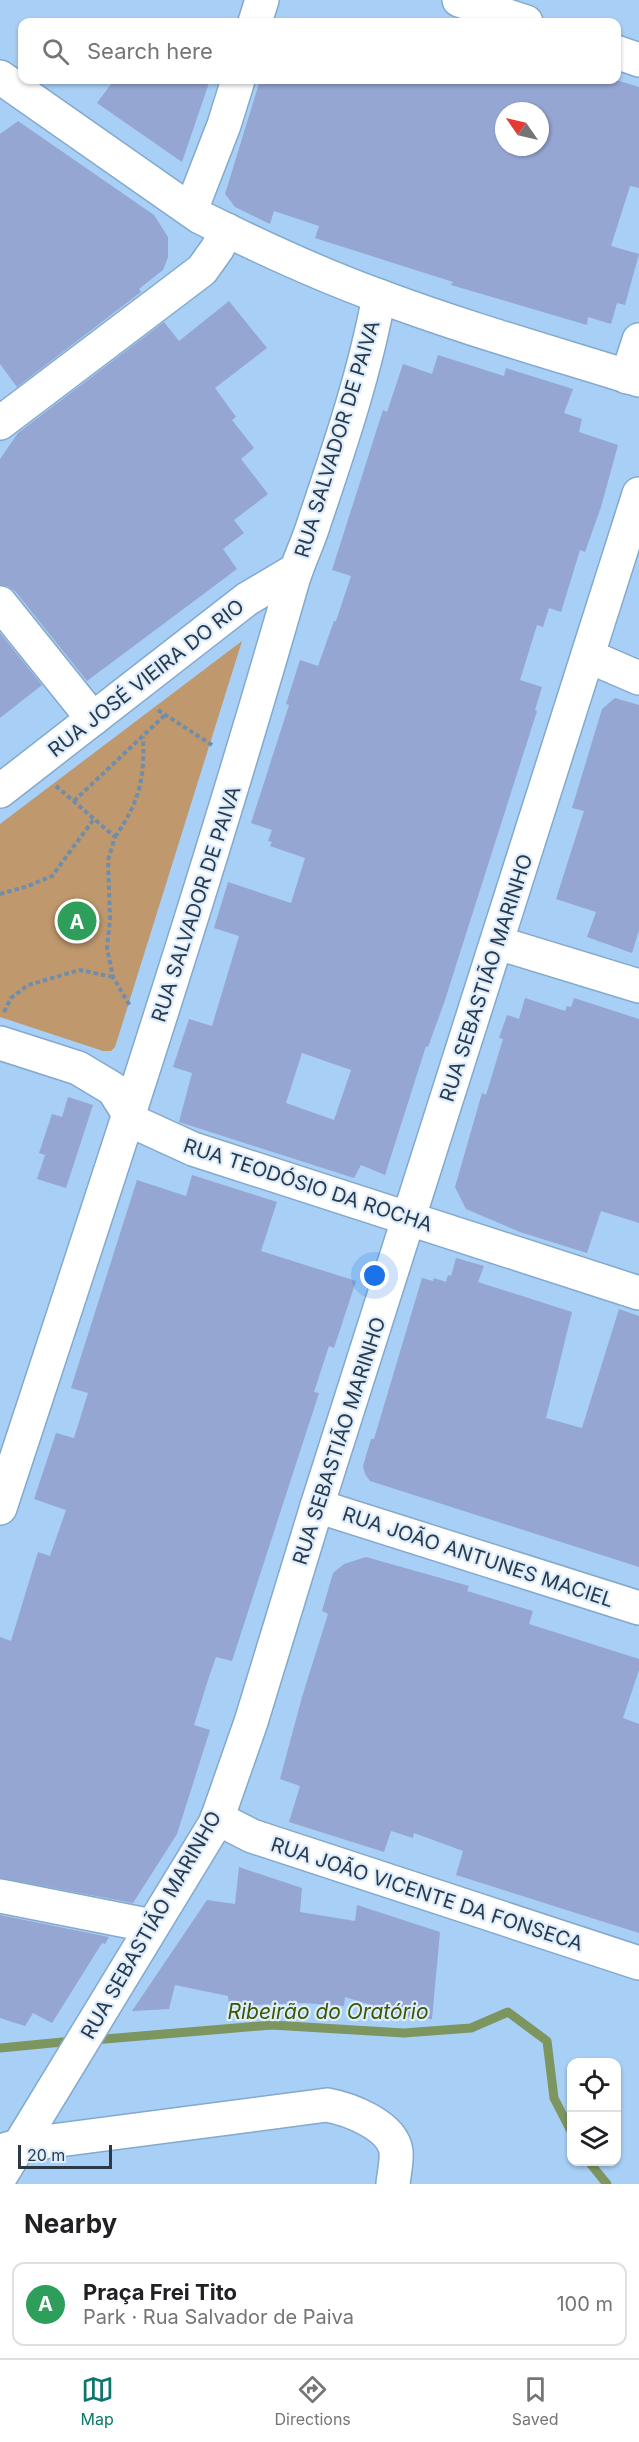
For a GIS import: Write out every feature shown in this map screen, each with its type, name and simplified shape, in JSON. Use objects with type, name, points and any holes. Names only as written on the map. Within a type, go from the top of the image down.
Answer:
[{"type":"street","points":[[256,18],[262,0]]},
{"type":"street","points":[[459,0],[514,18]]},
{"type":"street","points":[[621,54],[639,60]]},
{"type":"street","points":[[0,77],[191,210],[289,259],[379,296],[633,379],[639,340]]},
{"type":"street","points":[[191,210],[224,125],[237,84]]},
{"type":"street","points":[[0,423],[202,270],[227,230]]},
{"type":"street","name":"RUA SALVADOR DE PAIVA","points":[[0,1508],[240,765],[296,570],[314,526],[370,346],[379,296]]},
{"type":"street","name":"RUA SEBASTIÃO MARINHO","points":[[0,2177],[10,2148],[45,2106],[217,1818],[251,1722],[317,1506],[639,494]]},
{"type":"street","name":"RUA JOSÉ VIEIRA DO RIO","points":[[0,791],[247,599],[296,570]]},
{"type":"street","points":[[0,603],[93,719]]},
{"type":"street","points":[[588,656],[639,678]]},
{"type":"street","points":[[498,943],[639,986]]},
{"type":"street","name":"RUA TEODÓSIO DA ROCHA","points":[[1,1043],[78,1068],[113,1089],[134,1122],[193,1149],[639,1293]]},
{"type":"street","name":"RUA JOÃO ANTUNES MACIEL","points":[[317,1506],[639,1608]]},
{"type":"street","name":"RUA JOÃO VICENTE DA FONSECA","points":[[217,1818],[252,1836],[639,1963]]},
{"type":"street","points":[[0,1896],[152,1926]]},
{"type":"street","points":[[10,2148],[327,2105],[349,2110],[378,2126],[396,2149],[393,2184]]},
{"type":"path","points":[[125,694],[165,715],[240,765]]},
{"type":"path","points":[[74,801],[165,715]]},
{"type":"path","points":[[143,736],[144,759],[141,785],[131,813],[115,837],[108,860],[110,919],[107,948],[113,977],[127,1002],[140,1019],[156,1028]]},
{"type":"path","points":[[33,765],[115,837]]},
{"type":"path","points":[[0,894],[52,876],[94,819]]},
{"type":"path","points":[[1,1043],[3,1014],[11,998],[28,985],[80,970],[113,977]]},
{"type":"shaded area","points":[[242,641],[115,1047],[111,1051],[103,1051],[0,1017],[0,824]]},
{"type":"building","points":[[621,82],[639,87],[639,188],[630,186],[611,246],[639,254],[625,305],[617,303],[611,324],[588,317],[587,325],[451,285],[453,282],[315,238],[319,226],[274,211],[270,224],[235,207],[225,194],[259,84],[621,84]]},
{"type":"building","points":[[111,84],[209,84],[182,162],[97,103]]},
{"type":"building","points":[[18,121],[154,215],[168,237],[168,257],[163,270],[139,289],[141,292],[17,387],[0,364],[0,134]]},
{"type":"building","points":[[229,301],[267,348],[215,388],[236,417],[232,420],[254,448],[241,459],[268,494],[234,520],[244,533],[223,549],[237,569],[87,681],[15,591],[0,585],[0,459],[18,433],[164,322],[179,341]]},
{"type":"building","points":[[438,355],[504,376],[506,368],[573,389],[564,413],[582,419],[579,432],[618,445],[601,507],[585,552],[580,550],[561,612],[549,608],[543,627],[537,625],[520,680],[542,687],[535,710],[537,711],[444,1003],[428,1047],[426,1046],[385,1175],[361,1165],[354,1178],[179,1122],[192,1073],[173,1067],[189,1019],[212,1026],[239,936],[214,928],[228,882],[291,903],[305,858],[270,846],[272,842],[268,841],[272,830],[251,823],[289,705],[286,704],[300,660],[318,666],[351,576],[332,570],[383,410],[387,412],[403,364],[432,374]],"holes":[[[302,1053],[351,1070],[334,1120],[286,1103]]]},
{"type":"building","points":[[0,633],[42,685],[0,718]]},
{"type":"building","points":[[615,698],[639,705],[639,930],[632,953],[587,937],[596,912],[556,899],[584,811],[572,808],[602,709]]},
{"type":"building","points":[[525,998],[565,1011],[567,1006],[571,1007],[574,998],[639,1019],[639,1223],[601,1211],[587,1253],[520,1232],[466,1209],[455,1187],[482,1093],[486,1095],[503,1039],[499,1038],[507,1015],[519,1019]]},
{"type":"building","points":[[68,1097],[93,1105],[66,1188],[37,1179],[45,1155],[39,1153],[52,1114],[62,1117]]},
{"type":"building","points":[[192,1175],[277,1202],[261,1251],[356,1281],[334,1348],[329,1346],[314,1392],[319,1393],[232,1661],[216,1657],[208,1680],[194,1725],[210,1730],[177,1834],[133,1903],[0,1878],[0,1637],[11,1641],[38,1552],[50,1556],[66,1510],[34,1499],[56,1433],[74,1438],[88,1393],[71,1388],[137,1180],[186,1196]]},
{"type":"building","points":[[456,1258],[484,1266],[478,1282],[572,1312],[546,1418],[582,1428],[619,1309],[639,1316],[639,1567],[370,1481],[365,1474],[363,1466],[371,1439],[374,1439],[422,1278],[433,1281],[434,1278],[446,1282],[448,1275],[451,1276]]},
{"type":"building","points":[[366,1557],[469,1586],[467,1591],[533,1611],[529,1624],[639,1659],[639,1670],[623,1718],[639,1724],[639,1933],[456,1875],[463,1851],[414,1833],[413,1838],[391,1831],[384,1852],[289,1822],[300,1786],[280,1779],[328,1614],[322,1611],[333,1573],[344,1564]]},
{"type":"building","points":[[239,1867],[302,1888],[300,1912],[355,1921],[357,1905],[440,1932],[432,2019],[413,2018],[345,1997],[344,2006],[304,2003],[229,2006],[228,1996],[175,1985],[169,2009],[132,2011],[207,1900],[235,1904]]},
{"type":"building","points":[[0,1915],[109,1937],[105,1944],[102,1943],[52,2023],[33,2013],[25,2026],[0,2018]]},
{"type":"waterway","name":"Ribeirão do Oratório","points":[[93,2040],[272,2025],[404,2033],[471,2028],[508,2012],[547,2041],[554,2098],[567,2123]]},
{"type":"waterway","name":"Ribeirão do Oratório","points":[[0,2048],[73,2041]]},
{"type":"waterway","name":"Ribeirão do Oratório","points":[[592,2166],[607,2184]]},
{"type":"place","name":"Praça Frei Tito","points":[[77,921]]}]
